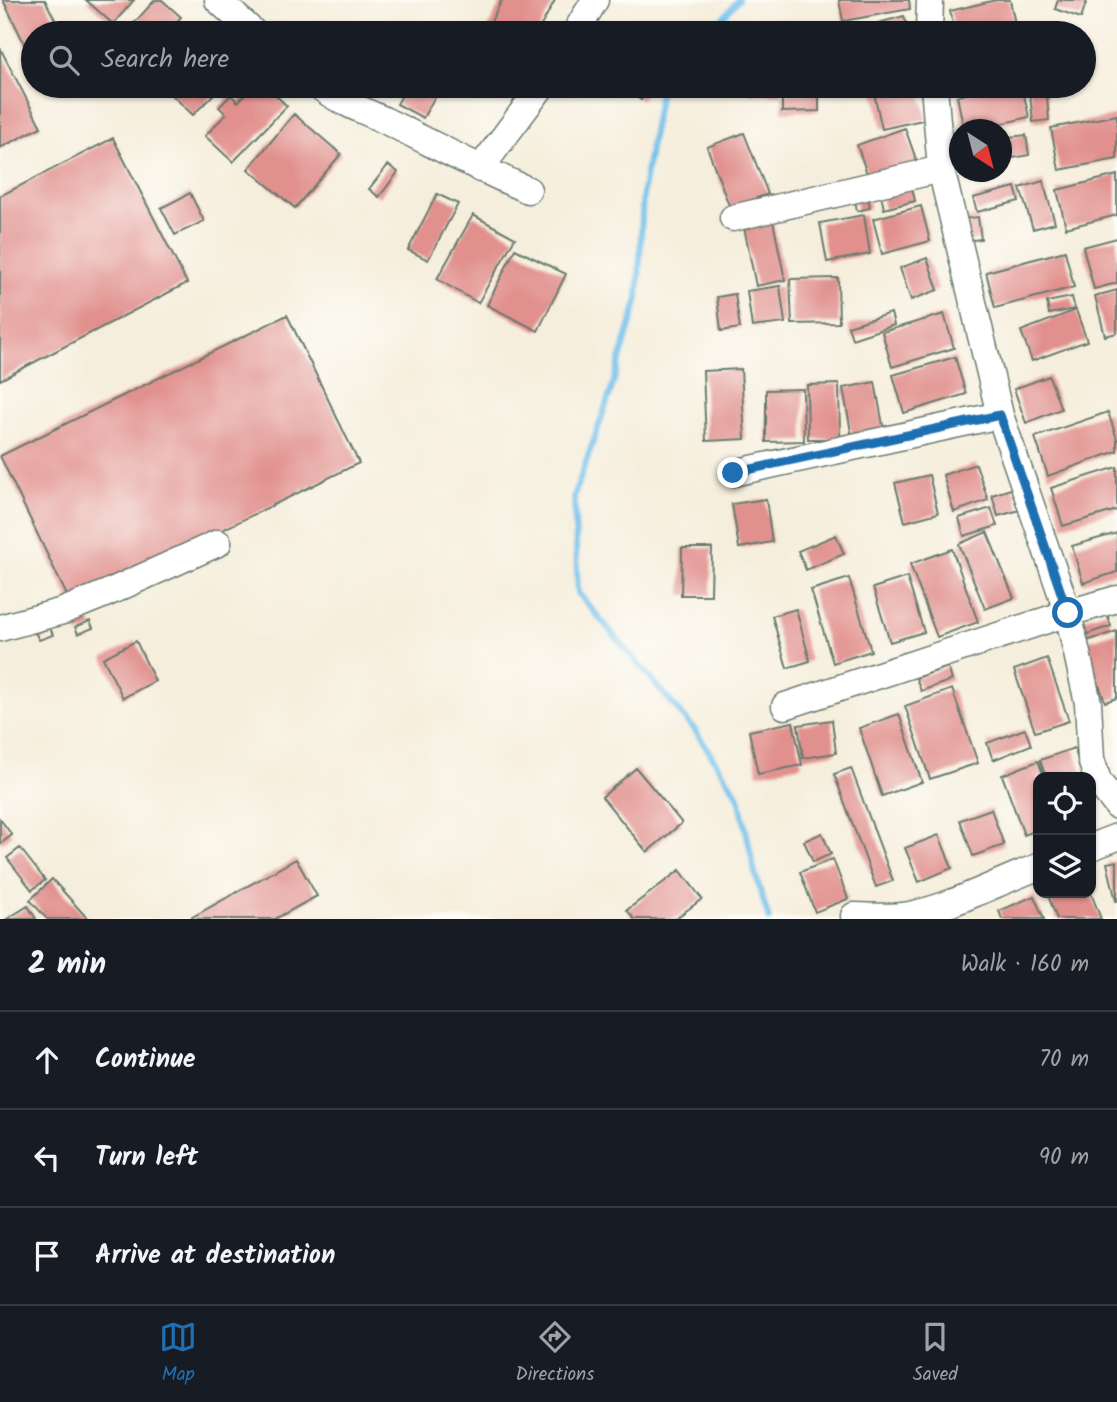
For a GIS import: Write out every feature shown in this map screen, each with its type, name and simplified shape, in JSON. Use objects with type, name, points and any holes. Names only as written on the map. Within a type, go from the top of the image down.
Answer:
[{"type":"street","points":[[218,0],[241,21]]},
{"type":"street","points":[[582,21],[595,0]]},
{"type":"street","points":[[929,21],[930,0]]},
{"type":"street","points":[[335,98],[528,190]]},
{"type":"street","points":[[480,169],[533,98]]},
{"type":"street","points":[[935,98],[941,169],[1000,415],[1068,613],[1088,703],[1091,759],[1098,781],[1117,806]]},
{"type":"street","points":[[733,218],[941,169]]},
{"type":"street","points":[[733,473],[1000,415]]},
{"type":"street","points":[[0,628],[73,606],[218,543]]},
{"type":"street","points":[[785,706],[1117,599]]},
{"type":"street","points":[[1096,845],[1117,837]]},
{"type":"street","points":[[855,916],[887,917],[933,909],[1033,869]]},
{"type":"building","points":[[3,0],[45,0],[56,21],[21,21],[21,37]]},
{"type":"building","points":[[86,0],[134,0],[116,21],[110,21]]},
{"type":"building","points":[[155,0],[162,0],[181,17],[178,21],[136,21]]},
{"type":"building","points":[[502,0],[555,0],[544,21],[491,21]]},
{"type":"building","points":[[839,0],[909,0],[910,9],[843,21]]},
{"type":"building","points":[[996,0],[1010,0],[1014,21],[952,21],[950,11]]},
{"type":"building","points":[[1058,0],[1087,0],[1081,18],[1055,9]]},
{"type":"building","points":[[904,16],[905,21],[886,21]]},
{"type":"building","points":[[0,48],[21,88],[21,98],[26,98],[41,127],[0,148]]},
{"type":"building","points":[[175,98],[210,98],[193,115]]},
{"type":"building","points":[[228,98],[234,98],[238,102],[242,98],[279,98],[287,106],[233,162],[205,136],[226,114],[219,107]]},
{"type":"building","points":[[400,98],[434,98],[423,118],[397,104]]},
{"type":"building","points":[[782,98],[819,98],[819,111],[782,112]]},
{"type":"building","points":[[875,98],[922,98],[927,119],[882,129]]},
{"type":"building","points":[[957,98],[1025,98],[1029,117],[1012,121],[962,119]]},
{"type":"building","points":[[1030,98],[1047,98],[1049,120],[1033,122]]},
{"type":"building","points":[[294,114],[341,154],[295,208],[248,169]]},
{"type":"building","points":[[1117,115],[1117,159],[1059,170],[1051,128]]},
{"type":"building","points":[[905,128],[918,165],[870,182],[857,145]]},
{"type":"building","points":[[744,133],[768,194],[730,208],[707,147]]},
{"type":"building","points":[[1026,135],[1029,155],[1012,158],[1012,137]]},
{"type":"building","points":[[113,138],[187,283],[0,380],[0,196]]},
{"type":"building","points":[[388,165],[398,172],[379,197],[369,189]]},
{"type":"building","points":[[1117,175],[1117,215],[1066,228],[1057,190]]},
{"type":"building","points":[[1043,181],[1055,223],[1033,229],[1020,188]]},
{"type":"building","points":[[1015,187],[1019,201],[977,212],[973,198]]},
{"type":"building","points":[[912,188],[915,201],[884,209],[881,195]]},
{"type":"building","points":[[190,193],[204,221],[175,235],[161,208]]},
{"type":"building","points":[[437,194],[458,204],[428,260],[408,250]]},
{"type":"building","points":[[868,197],[870,208],[857,211],[855,200]]},
{"type":"building","points":[[921,206],[930,241],[882,254],[873,219]]},
{"type":"building","points":[[473,215],[515,238],[478,303],[437,279]]},
{"type":"building","points":[[864,215],[870,254],[827,262],[820,223]]},
{"type":"building","points":[[978,217],[981,239],[966,241],[963,219]]},
{"type":"building","points":[[773,221],[785,280],[756,286],[744,227]]},
{"type":"building","points":[[1117,238],[1117,283],[1094,289],[1083,247]]},
{"type":"building","points":[[515,249],[566,274],[538,331],[487,305]]},
{"type":"building","points":[[1065,251],[1074,287],[995,308],[986,272]]},
{"type":"building","points":[[927,258],[938,290],[911,300],[900,268]]},
{"type":"building","points":[[838,278],[839,323],[792,324],[790,279]]},
{"type":"building","points":[[780,286],[785,323],[752,327],[747,291]]},
{"type":"building","points":[[1117,290],[1117,333],[1105,336],[1095,296]]},
{"type":"building","points":[[735,294],[740,328],[721,331],[717,297]]},
{"type":"building","points":[[1072,297],[1075,309],[1049,314],[1047,302]]},
{"type":"building","points":[[1076,310],[1087,341],[1032,361],[1021,331]]},
{"type":"building","points":[[891,313],[894,325],[852,339],[848,326]]},
{"type":"building","points":[[944,314],[954,348],[892,367],[882,332]]},
{"type":"building","points":[[287,315],[359,463],[71,604],[0,456]]},
{"type":"building","points":[[955,357],[966,394],[904,413],[893,375]]},
{"type":"building","points":[[741,369],[745,439],[706,441],[703,371]]},
{"type":"building","points":[[1049,376],[1061,409],[1026,423],[1014,389]]},
{"type":"building","points":[[875,382],[884,431],[852,437],[843,388]]},
{"type":"building","points":[[839,384],[840,439],[808,439],[807,385]]},
{"type":"building","points":[[803,389],[804,441],[766,442],[766,390]]},
{"type":"building","points":[[1108,412],[1117,439],[1117,451],[1048,476],[1035,437]]},
{"type":"building","points":[[976,464],[988,500],[954,512],[943,475]]},
{"type":"building","points":[[1117,467],[1117,510],[1063,526],[1051,488]]},
{"type":"building","points":[[929,475],[938,513],[905,522],[895,483]]},
{"type":"building","points":[[1014,488],[1020,510],[998,516],[992,495]]},
{"type":"building","points":[[766,499],[772,542],[739,548],[732,504]]},
{"type":"building","points":[[991,508],[997,526],[964,536],[959,518]]},
{"type":"building","points":[[987,532],[1014,598],[985,609],[959,544]]},
{"type":"building","points":[[1117,533],[1117,572],[1083,583],[1072,546]]},
{"type":"building","points":[[836,535],[844,554],[806,570],[798,551]]},
{"type":"building","points":[[682,548],[712,548],[711,595],[681,595]]},
{"type":"building","points":[[952,549],[978,622],[937,637],[910,564]]},
{"type":"building","points":[[907,577],[924,632],[890,642],[873,588]]},
{"type":"building","points":[[849,578],[871,651],[833,663],[811,590]]},
{"type":"building","points":[[796,609],[810,661],[787,668],[772,616]]},
{"type":"building","points":[[1106,611],[1111,626],[1087,634],[1082,619]]},
{"type":"building","points":[[90,621],[93,628],[78,634],[75,627]]},
{"type":"building","points":[[49,626],[53,635],[39,640],[35,632]]},
{"type":"building","points":[[1117,631],[1117,698],[1105,702],[1084,642]]},
{"type":"building","points":[[136,641],[155,681],[123,698],[103,658]]},
{"type":"building","points":[[1047,658],[1069,721],[1035,732],[1014,670]]},
{"type":"building","points":[[948,667],[952,680],[921,691],[916,678]]},
{"type":"building","points":[[952,689],[978,763],[930,779],[905,706]]},
{"type":"building","points":[[899,714],[922,782],[882,796],[859,728]]},
{"type":"building","points":[[832,720],[836,753],[803,758],[798,725]]},
{"type":"building","points":[[793,722],[802,765],[758,774],[749,731]]},
{"type":"building","points":[[1025,729],[1031,745],[993,760],[987,743]]},
{"type":"building","points":[[1074,748],[1082,772],[1044,772],[1040,760]]},
{"type":"building","points":[[1038,761],[1042,772],[1033,772],[1033,832],[1024,835],[1002,775]]},
{"type":"building","points":[[636,768],[682,823],[647,852],[602,797]]},
{"type":"building","points":[[851,768],[893,881],[876,887],[834,774]]},
{"type":"building","points":[[991,809],[1004,845],[973,856],[960,820]]},
{"type":"building","points":[[0,819],[12,835],[0,844]]},
{"type":"building","points":[[822,833],[831,854],[813,862],[804,841]]},
{"type":"building","points":[[939,835],[952,868],[919,882],[905,848]]},
{"type":"building","points":[[20,848],[45,880],[32,890],[7,858]]},
{"type":"building","points":[[296,859],[317,896],[275,919],[189,919]]},
{"type":"building","points":[[833,859],[848,899],[815,912],[800,872]]},
{"type":"building","points":[[1117,861],[1117,901],[1116,901],[1107,863]]},
{"type":"building","points":[[680,870],[702,899],[675,919],[634,919],[627,910]]},
{"type":"building","points":[[52,879],[88,919],[47,919],[30,900]]},
{"type":"building","points":[[1033,896],[1044,919],[1002,919],[999,911]]},
{"type":"building","points":[[1049,898],[1093,898],[1101,919],[1057,919]]},
{"type":"building","points":[[28,906],[36,919],[7,919]]},
{"type":"waterway","points":[[720,21],[738,0]]},
{"type":"waterway","points":[[659,98],[643,190],[638,299],[610,394],[574,496],[578,593],[694,729],[739,797],[755,873],[769,919]]},
{"type":"route","points":[[733,473],[1000,415],[1068,613]]}]
